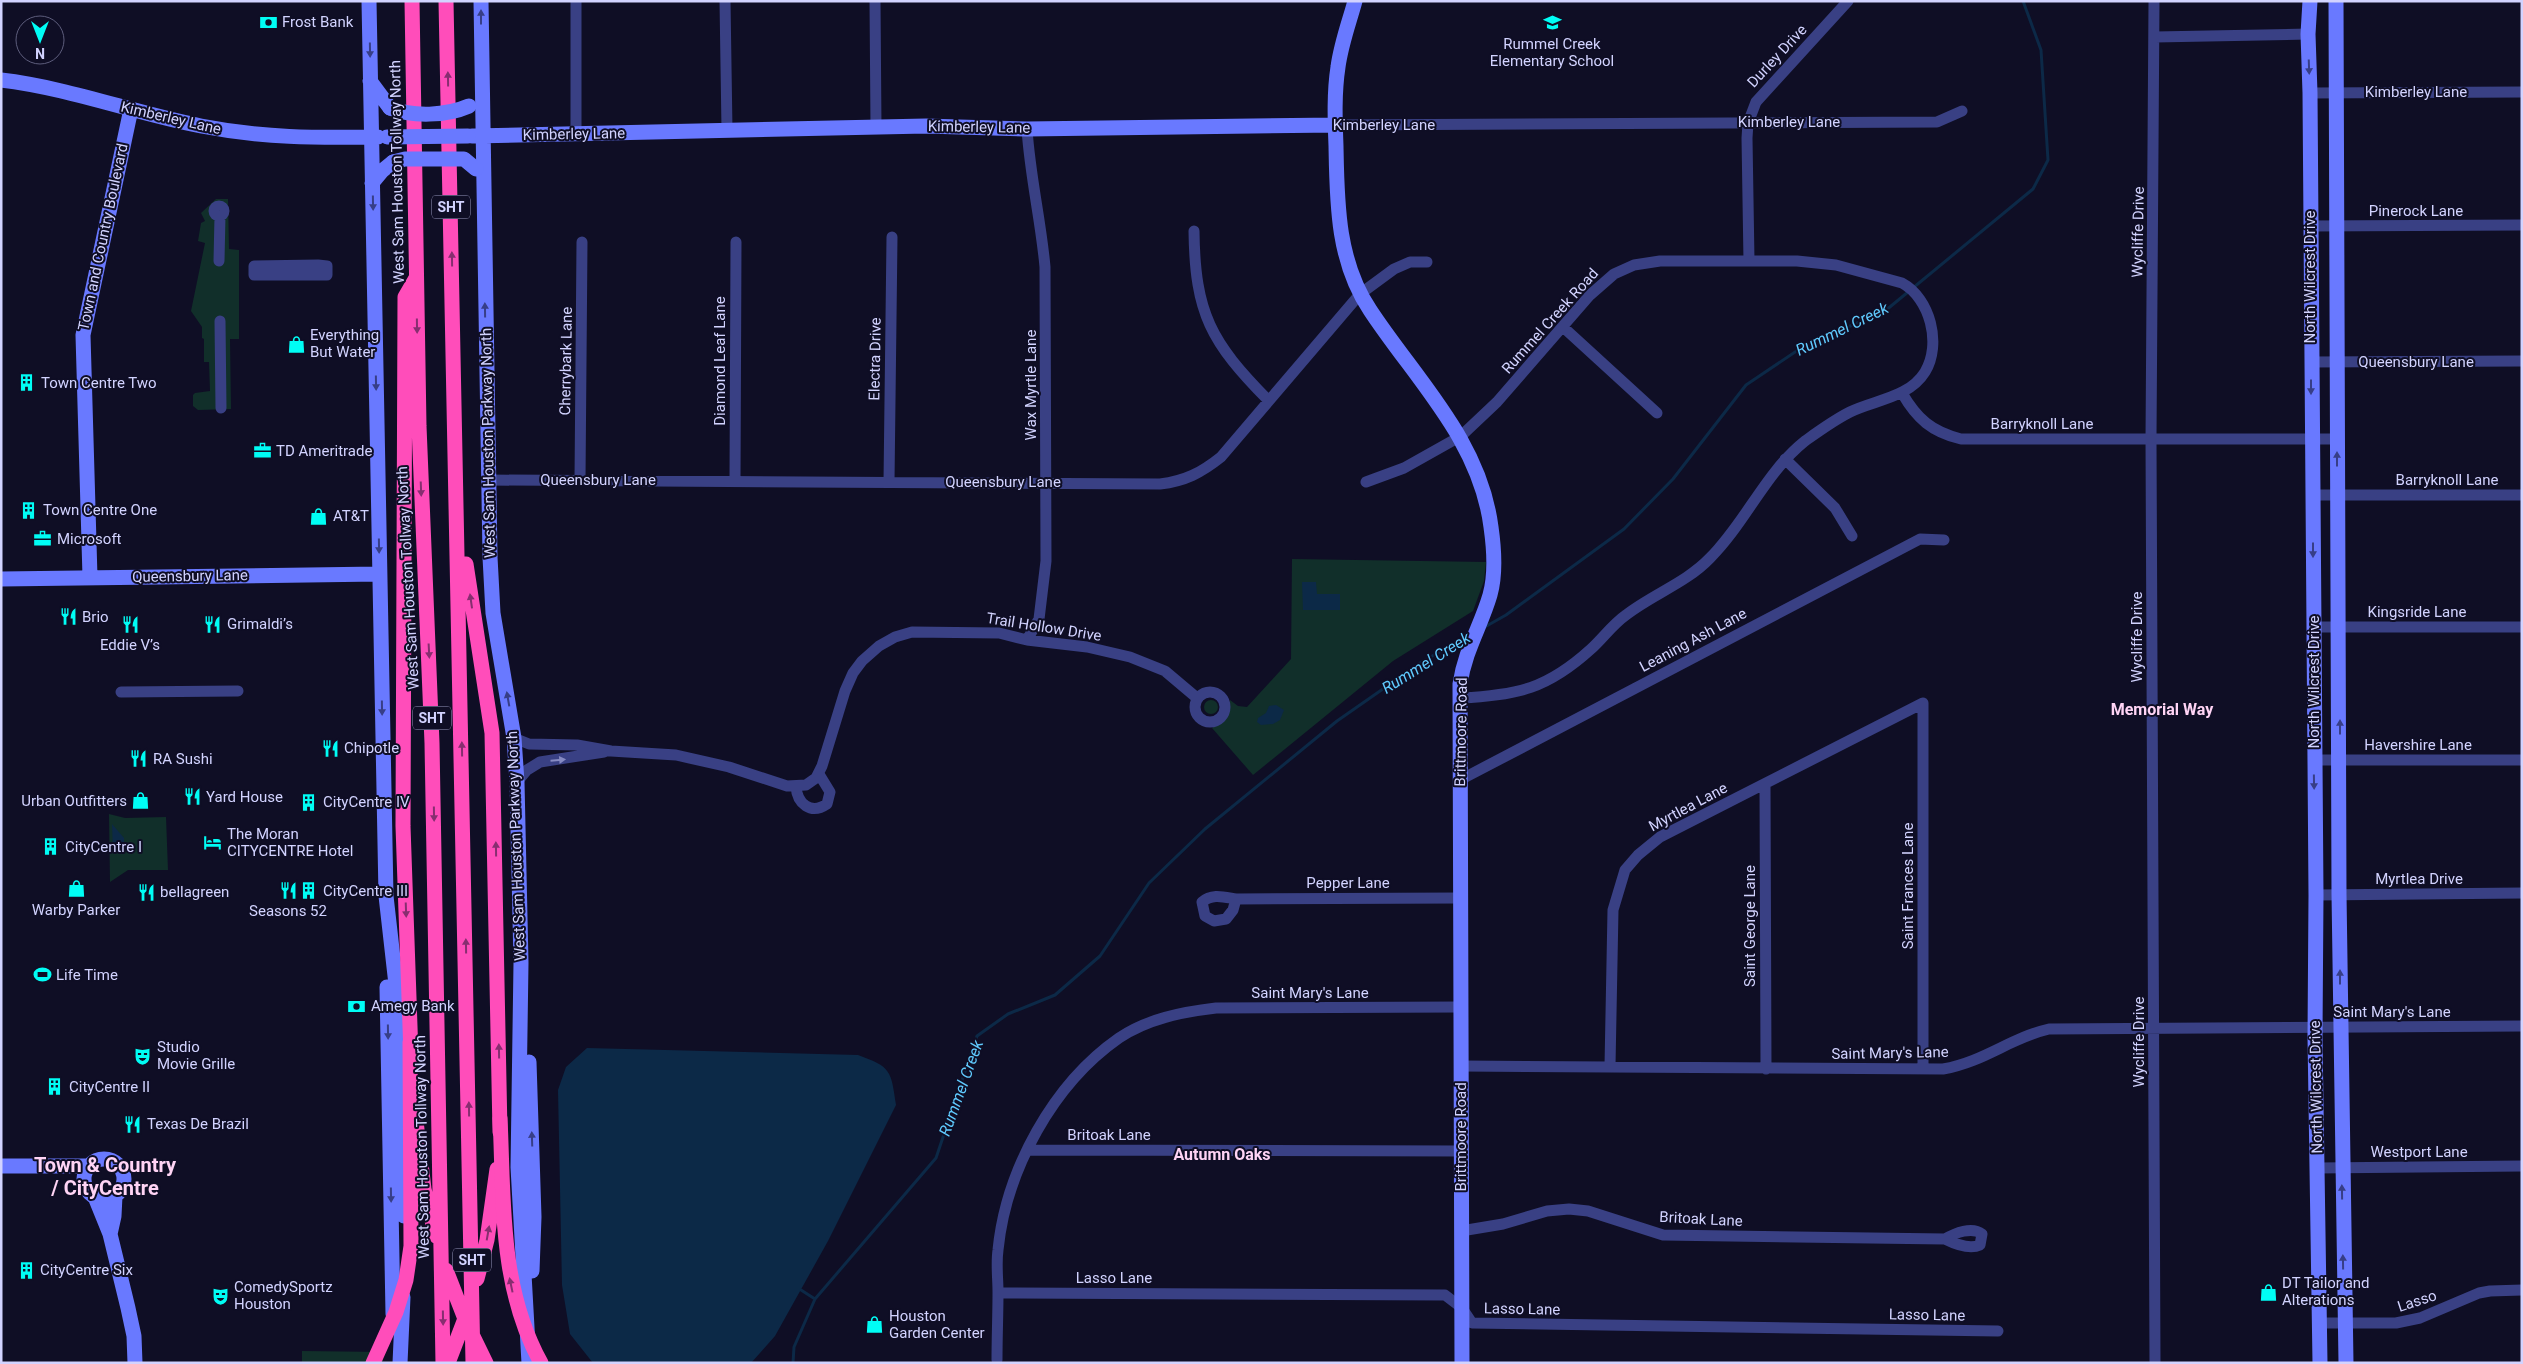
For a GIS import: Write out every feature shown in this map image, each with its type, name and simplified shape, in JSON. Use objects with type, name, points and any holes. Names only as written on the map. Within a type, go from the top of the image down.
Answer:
[{"type":"highway","name":"West Sam Houston Tollway North","points":[[412,1],[421,482],[432,734],[443,1363]]},
{"type":"highway","name":"SHT","points":[[446,1],[473,1363]]},
{"type":"highway","points":[[373,1363],[396,1312],[406,1280],[411,1246],[410,1042],[403,826],[405,296],[416,278]]},
{"type":"highway","points":[[455,413],[466,566],[492,733],[497,898],[500,1118],[508,1268],[523,1324],[541,1363]]},
{"type":"highway","points":[[410,1042],[421,1166],[430,1215],[458,1302],[486,1363]]},
{"type":"highway","points":[[448,1363],[467,1315],[487,1240],[494,1199],[500,1118]]},
{"type":"main road","points":[[369,1],[393,1363]]},
{"type":"main road","name":"West Sam Houston Parkway North","points":[[481,1],[482,89],[475,136],[483,185],[487,480],[493,613],[514,738],[517,782],[521,963],[518,1167],[529,1363]]},
{"type":"main road","name":"Brittmoore Road","points":[[1355,1],[1338,67],[1336,125],[1341,239],[1360,294],[1461,436],[1481,480],[1490,517],[1493,550],[1493,580],[1490,596],[1463,662],[1460,698],[1462,1363]]},
{"type":"main road","name":"North Wilcrest Drive","points":[[2310,1],[2308,34],[2316,894],[2315,1027],[2320,1363]]},
{"type":"main road","name":"North Wilcrest Drive","points":[[2336,1],[2339,894],[2346,1363]]},
{"type":"main road","name":"Kimberley Lane","points":[[1,80],[44,86],[199,126],[258,136],[332,139],[926,126],[1027,129],[1336,125]]},
{"type":"main road","points":[[370,80],[390,108],[403,113],[457,112],[469,106],[482,89]]},
{"type":"main road","name":"Town and Country Boulevard","points":[[90,577],[83,335],[131,109]]},
{"type":"main road","points":[[372,183],[393,162],[405,159],[464,160],[476,169],[483,185]]},
{"type":"main road","name":"Queensbury Lane","points":[[1,579],[379,574]]},
{"type":"main road","points":[[386,896],[400,1020],[404,1249],[400,1363]]},
{"type":"main road","points":[[521,963],[526,988],[534,1217],[529,1363]]},
{"type":"main road","points":[[1,1166],[49,1168],[88,1166],[103,1159],[120,1166],[124,1179],[123,1186],[115,1196],[108,1199],[95,1197],[89,1193],[84,1182],[88,1166]]},
{"type":"main road","points":[[49,1168],[84,1182]]},
{"type":"main road","points":[[110,1234],[115,1196]]},
{"type":"main road","points":[[95,1197],[110,1234],[134,1336],[136,1362]]},
{"type":"street","points":[[576,1],[576,134]]},
{"type":"street","points":[[725,1],[727,130]]},
{"type":"street","points":[[875,1],[876,127]]},
{"type":"street","name":"Durley Drive","points":[[1749,261],[1748,122],[1756,102],[1848,1]]},
{"type":"street","name":"Wycliffe Drive","points":[[2154,1],[2151,439],[2155,1363]]},
{"type":"street","points":[[2155,37],[2308,34]]},
{"type":"street","name":"Kimberley Lane","points":[[2310,93],[2522,92]]},
{"type":"street","name":"Kimberley Lane","points":[[1336,125],[1937,122],[1962,111]]},
{"type":"street","name":"Wax Myrtle Lane","points":[[1027,129],[1030,170],[1042,234],[1045,267],[1046,483],[1046,561],[1043,594],[1039,619],[1027,640]]},
{"type":"street","points":[[219,207],[219,261]]},
{"type":"street","name":"Pinerock Lane","points":[[2310,226],[2522,225]]},
{"type":"street","points":[[1194,231],[1195,260],[1200,297],[1206,317],[1220,345],[1234,366],[1268,400]]},
{"type":"street","name":"Electra Drive","points":[[889,482],[892,237]]},
{"type":"street","name":"Cherrybark Lane","points":[[580,480],[582,242]]},
{"type":"street","name":"Diamond Leaf Lane","points":[[734,480],[736,242]]},
{"type":"street","name":"Rummel Creek Road","points":[[1366,482],[1404,468],[1461,436],[1497,402],[1590,295],[1614,274],[1634,265],[1660,261],[1797,261],[1836,265],[1902,283],[1912,288],[1921,298],[1932,333],[1932,354],[1925,373],[1902,393]]},
{"type":"street","name":"Queensbury Lane","points":[[487,480],[1160,484],[1191,478],[1221,457],[1360,294],[1394,269],[1410,262],[1427,262]]},
{"type":"street","points":[[267,271],[312,270]]},
{"type":"street","points":[[220,321],[221,408]]},
{"type":"street","points":[[1563,327],[1657,413]]},
{"type":"street","name":"Queensbury Lane","points":[[2311,362],[2522,361]]},
{"type":"street","points":[[1460,698],[1504,696],[1554,678],[1574,664],[1625,615],[1695,572],[1711,557],[1785,459],[1805,441],[1849,412],[1902,393]]},
{"type":"street","name":"Barryknoll Lane","points":[[1902,393],[1920,420],[1932,429],[1961,439],[2337,439]]},
{"type":"street","points":[[1785,459],[1835,508],[1852,536]]},
{"type":"street","name":"Barryknoll Lane","points":[[2313,495],[2522,495]]},
{"type":"street","name":"Leaning Ash Lane","points":[[1460,780],[1920,539],[1944,540]]},
{"type":"street","name":"Kingsride Lane","points":[[2313,628],[2522,627]]},
{"type":"street","name":"Trail Hollow Drive","points":[[819,774],[845,691],[853,673],[862,661],[879,646],[895,637],[912,632],[999,632],[1027,640],[1087,647],[1130,657],[1165,671],[1197,698]]},
{"type":"street","points":[[121,692],[238,691]]},
{"type":"street","name":"Myrtlea Lane","points":[[1610,1066],[1613,910],[1625,870],[1638,855],[1660,837],[1923,703]]},
{"type":"street","name":"Saint Frances Lane","points":[[1923,703],[1923,1069]]},
{"type":"street","points":[[514,738],[529,744],[577,745],[611,751],[696,758],[787,786],[811,783],[819,774],[830,792],[827,804],[821,808],[812,809],[803,805],[798,798],[796,786]]},
{"type":"street","points":[[517,782],[527,770],[540,762],[611,751]]},
{"type":"street","name":"Havershire Lane","points":[[2314,760],[2522,760]]},
{"type":"street","name":"Saint George Lane","points":[[1765,784],[1766,1069]]},
{"type":"street","name":"Myrtlea Drive","points":[[2316,894],[2522,893]]},
{"type":"street","name":"Pepper Lane","points":[[1236,899],[1460,898]]},
{"type":"street","name":"Saint Mary's Lane","points":[[997,1360],[998,1250],[1004,1217],[1016,1175],[1041,1125],[1072,1081],[1095,1058],[1120,1038],[1160,1019],[1181,1012],[1216,1008],[1460,1008]]},
{"type":"street","name":"Saint Mary's Lane","points":[[1461,1066],[1943,1069],[1965,1065],[1984,1058],[2018,1038],[2049,1029],[2522,1026]]},
{"type":"street","name":"Britoak Lane","points":[[1028,1150],[1461,1151]]},
{"type":"street","name":"Westport Lane","points":[[2317,1168],[2522,1166]]},
{"type":"street","name":"Britoak Lane","points":[[1461,1231],[1503,1224],[1547,1211],[1569,1209],[1588,1212],[1663,1235],[1945,1239]]},
{"type":"street","name":"Lasso","points":[[2319,1323],[2396,1323],[2420,1318],[2479,1293],[2522,1290]]},
{"type":"street","name":"Lasso Lane","points":[[998,1293],[1445,1295],[1462,1308],[1472,1323],[1998,1331]]},
{"type":"green space","points":[[216,199],[228,199],[229,249],[239,250],[239,339],[230,339],[231,409],[198,410],[193,406],[193,395],[210,391],[209,362],[204,362],[202,327],[191,311],[205,243],[198,241],[201,223],[205,221],[201,213]]},
{"type":"green space","points":[[1292,559],[1486,562],[1484,581],[1473,611],[1393,661],[1253,775],[1212,728],[1227,718],[1230,700],[1238,706],[1247,707],[1291,659]]},
{"type":"green space","points":[[1208,700],[1214,700],[1218,707],[1214,714],[1208,714],[1204,710],[1204,704]]},
{"type":"green space","points":[[109,814],[125,818],[166,817],[168,870],[128,870],[110,882]]},
{"type":"green space","points":[[302,1351],[383,1352],[383,1363],[302,1363]]},
{"type":"water","points":[[1302,582],[1316,582],[1317,594],[1340,594],[1340,610],[1303,610]]},
{"type":"water","points":[[1276,705],[1284,710],[1280,720],[1273,724],[1261,725],[1257,722],[1258,718],[1266,713],[1269,706]]},
{"type":"water","points":[[112,824],[124,838],[124,851],[113,851]]},
{"type":"water","points":[[587,1048],[858,1055],[877,1063],[887,1071],[893,1084],[896,1105],[828,1241],[775,1336],[751,1363],[593,1363],[570,1334],[562,1285],[558,1090],[566,1067]]},
{"type":"waterway","name":"Rummel Creek","points":[[1483,628],[1506,615],[1624,529],[1673,479],[1746,385],[1804,346],[1885,311],[2033,189],[2048,160],[2041,50],[2023,1]]},
{"type":"waterway","name":"Rummel Creek","points":[[793,1363],[794,1347],[815,1299],[936,1158],[977,1036],[1008,1014],[1055,995],[1100,956],[1149,883],[1205,829],[1337,721],[1423,661],[1469,636]]},
{"type":"waterway","points":[[801,1290],[815,1299]]},
{"type":"place","name":"Frost Bank","points":[[268,22]]},
{"type":"place","name":"Rummel Creek Elementary School","points":[[1552,23]]},
{"type":"place","name":"Everything But Water","points":[[296,344]]},
{"type":"place","name":"Town Centre Two","points":[[27,383]]},
{"type":"place","name":"TD Ameritrade","points":[[262,451]]},
{"type":"place","name":"Town Centre One","points":[[29,510]]},
{"type":"place","name":"AT&T","points":[[319,516]]},
{"type":"place","name":"Microsoft","points":[[43,539]]},
{"type":"place","name":"Brio","points":[[68,617]]},
{"type":"place","name":"Eddie V’s","points":[[130,624]]},
{"type":"place","name":"Grimaldi’s","points":[[213,624]]},
{"type":"place","name":"Chipotle","points":[[330,748]]},
{"type":"place","name":"RA Sushi","points":[[139,759]]},
{"type":"place","name":"Yard House","points":[[192,797]]},
{"type":"place","name":"Urban Outfitters","points":[[141,801]]},
{"type":"place","name":"CityCentre IV","points":[[309,802]]},
{"type":"place","name":"The Moran CITYCENTRE Hotel","points":[[213,843]]},
{"type":"place","name":"CityCentre I","points":[[51,847]]},
{"type":"place","name":"Warby Parker","points":[[76,889]]},
{"type":"place","name":"Seasons 52","points":[[288,890]]},
{"type":"place","name":"CityCentre III","points":[[309,891]]},
{"type":"place","name":"bellagreen","points":[[146,892]]},
{"type":"place","name":"Life Time","points":[[42,975]]},
{"type":"place","name":"Amegy Bank","points":[[357,1006]]},
{"type":"place","name":"Studio Movie Grille","points":[[143,1056]]},
{"type":"place","name":"CityCentre II","points":[[55,1087]]},
{"type":"place","name":"Texas De Brazil","points":[[133,1124]]},
{"type":"place","name":"CityCentre Six","points":[[26,1270]]},
{"type":"place","name":"DT Tailor and Alterations","points":[[2268,1292]]},
{"type":"place","name":"ComedySportz Houston","points":[[220,1296]]},
{"type":"place","name":"Houston Garden Center","points":[[875,1325]]},
{"type":"district","name":"Memorial Way","points":[[2162,709]]},
{"type":"district","name":"Autumn Oaks","points":[[1222,1154]]},
{"type":"district","name":"Town & Country / CityCentre","points":[[105,1176]]}]
